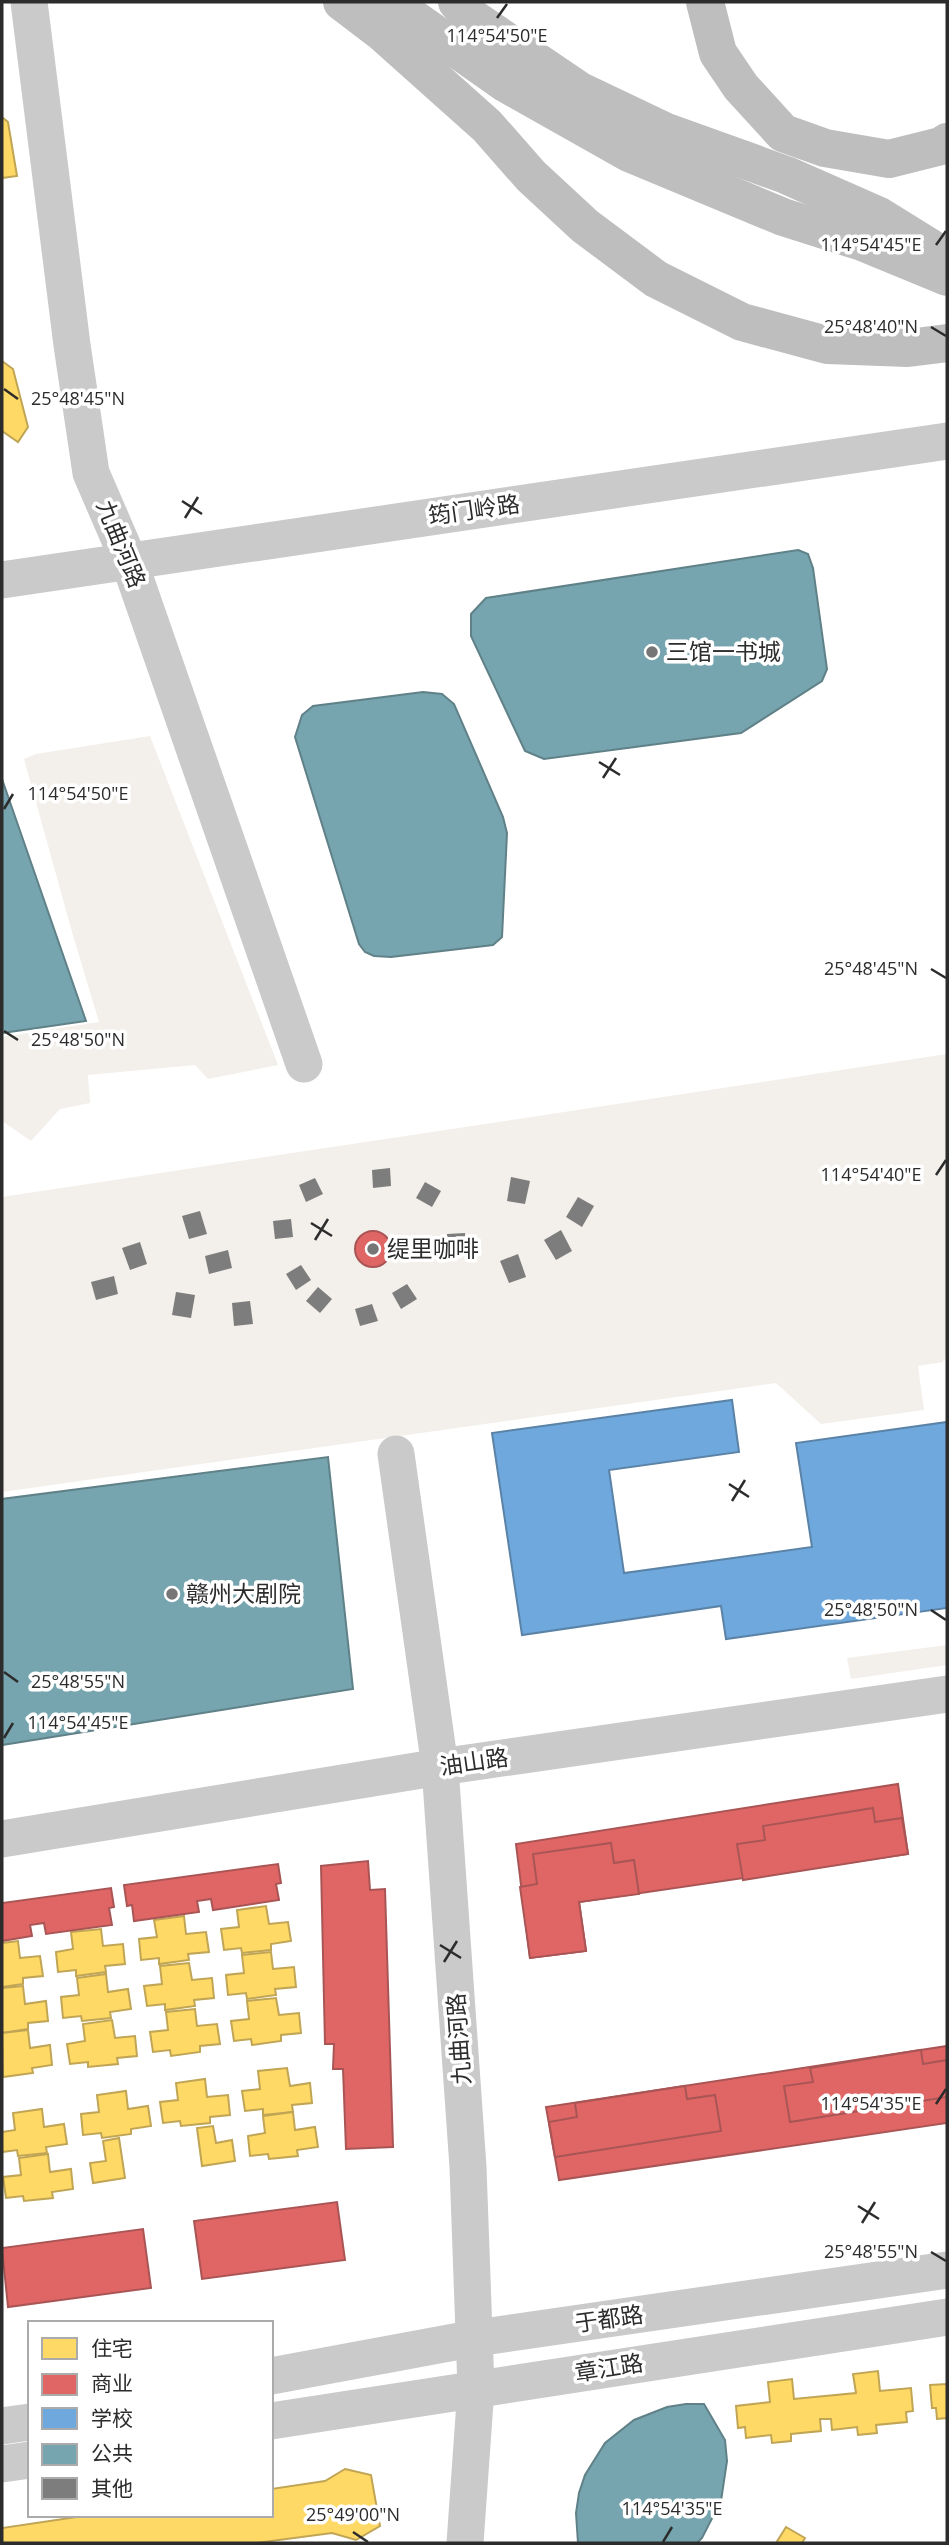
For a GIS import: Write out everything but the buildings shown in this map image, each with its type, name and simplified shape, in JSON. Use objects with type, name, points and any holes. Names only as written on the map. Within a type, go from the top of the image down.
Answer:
[{"type":"highway","points":[[342,2],[384,34],[487,126],[531,176],[585,226],[656,279],[742,322],[827,345],[908,348],[947,344]]},
{"type":"highway","points":[[390,2],[505,83],[629,153],[771,212],[862,242],[947,278]]},
{"type":"highway","points":[[457,2],[471,17],[580,91],[664,131],[786,176],[879,215],[947,258]]},
{"type":"highway","points":[[705,2],[718,53],[741,87],[783,133],[825,148],[889,159],[941,146],[947,142]]},
{"type":"street","name":"九曲河路","points":[[29,2],[72,345],[92,472],[130,561],[304,1065]]},
{"type":"street","name":"筠门岭路","points":[[2,580],[947,441]]},
{"type":"street","name":"九曲河路","points":[[396,1454],[440,1767],[468,2167],[476,2388],[464,2543]]},
{"type":"street","name":"油山路","points":[[2,1839],[440,1767],[947,1694]]},
{"type":"street","name":"于都路","points":[[273,2376],[476,2338],[947,2270]]},
{"type":"street","name":"章江路","points":[[273,2421],[947,2317]]},
{"type":"street","points":[[2,2426],[28,2422]]},
{"type":"street","points":[[2,2464],[28,2460]]},
{"type":"shaded area","points":[[150,736],[278,1065],[208,1079],[195,1065],[88,1075],[90,1103],[60,1109],[31,1141],[2,1121],[2,1037],[99,1022],[24,759],[36,754]]},
{"type":"shaded area","points":[[947,1054],[947,1359],[918,1366],[924,1410],[821,1424],[776,1383],[2,1492],[2,1197]]},
{"type":"shaded area","points":[[947,1645],[947,1665],[851,1679],[847,1658]]},
{"type":"place","name":"三馆一书城","points":[[652,652]]},
{"type":"place","name":"缇里咖啡","points":[[373,1249]]},
{"type":"place","name":"赣州大剧院","points":[[172,1594]]}]
